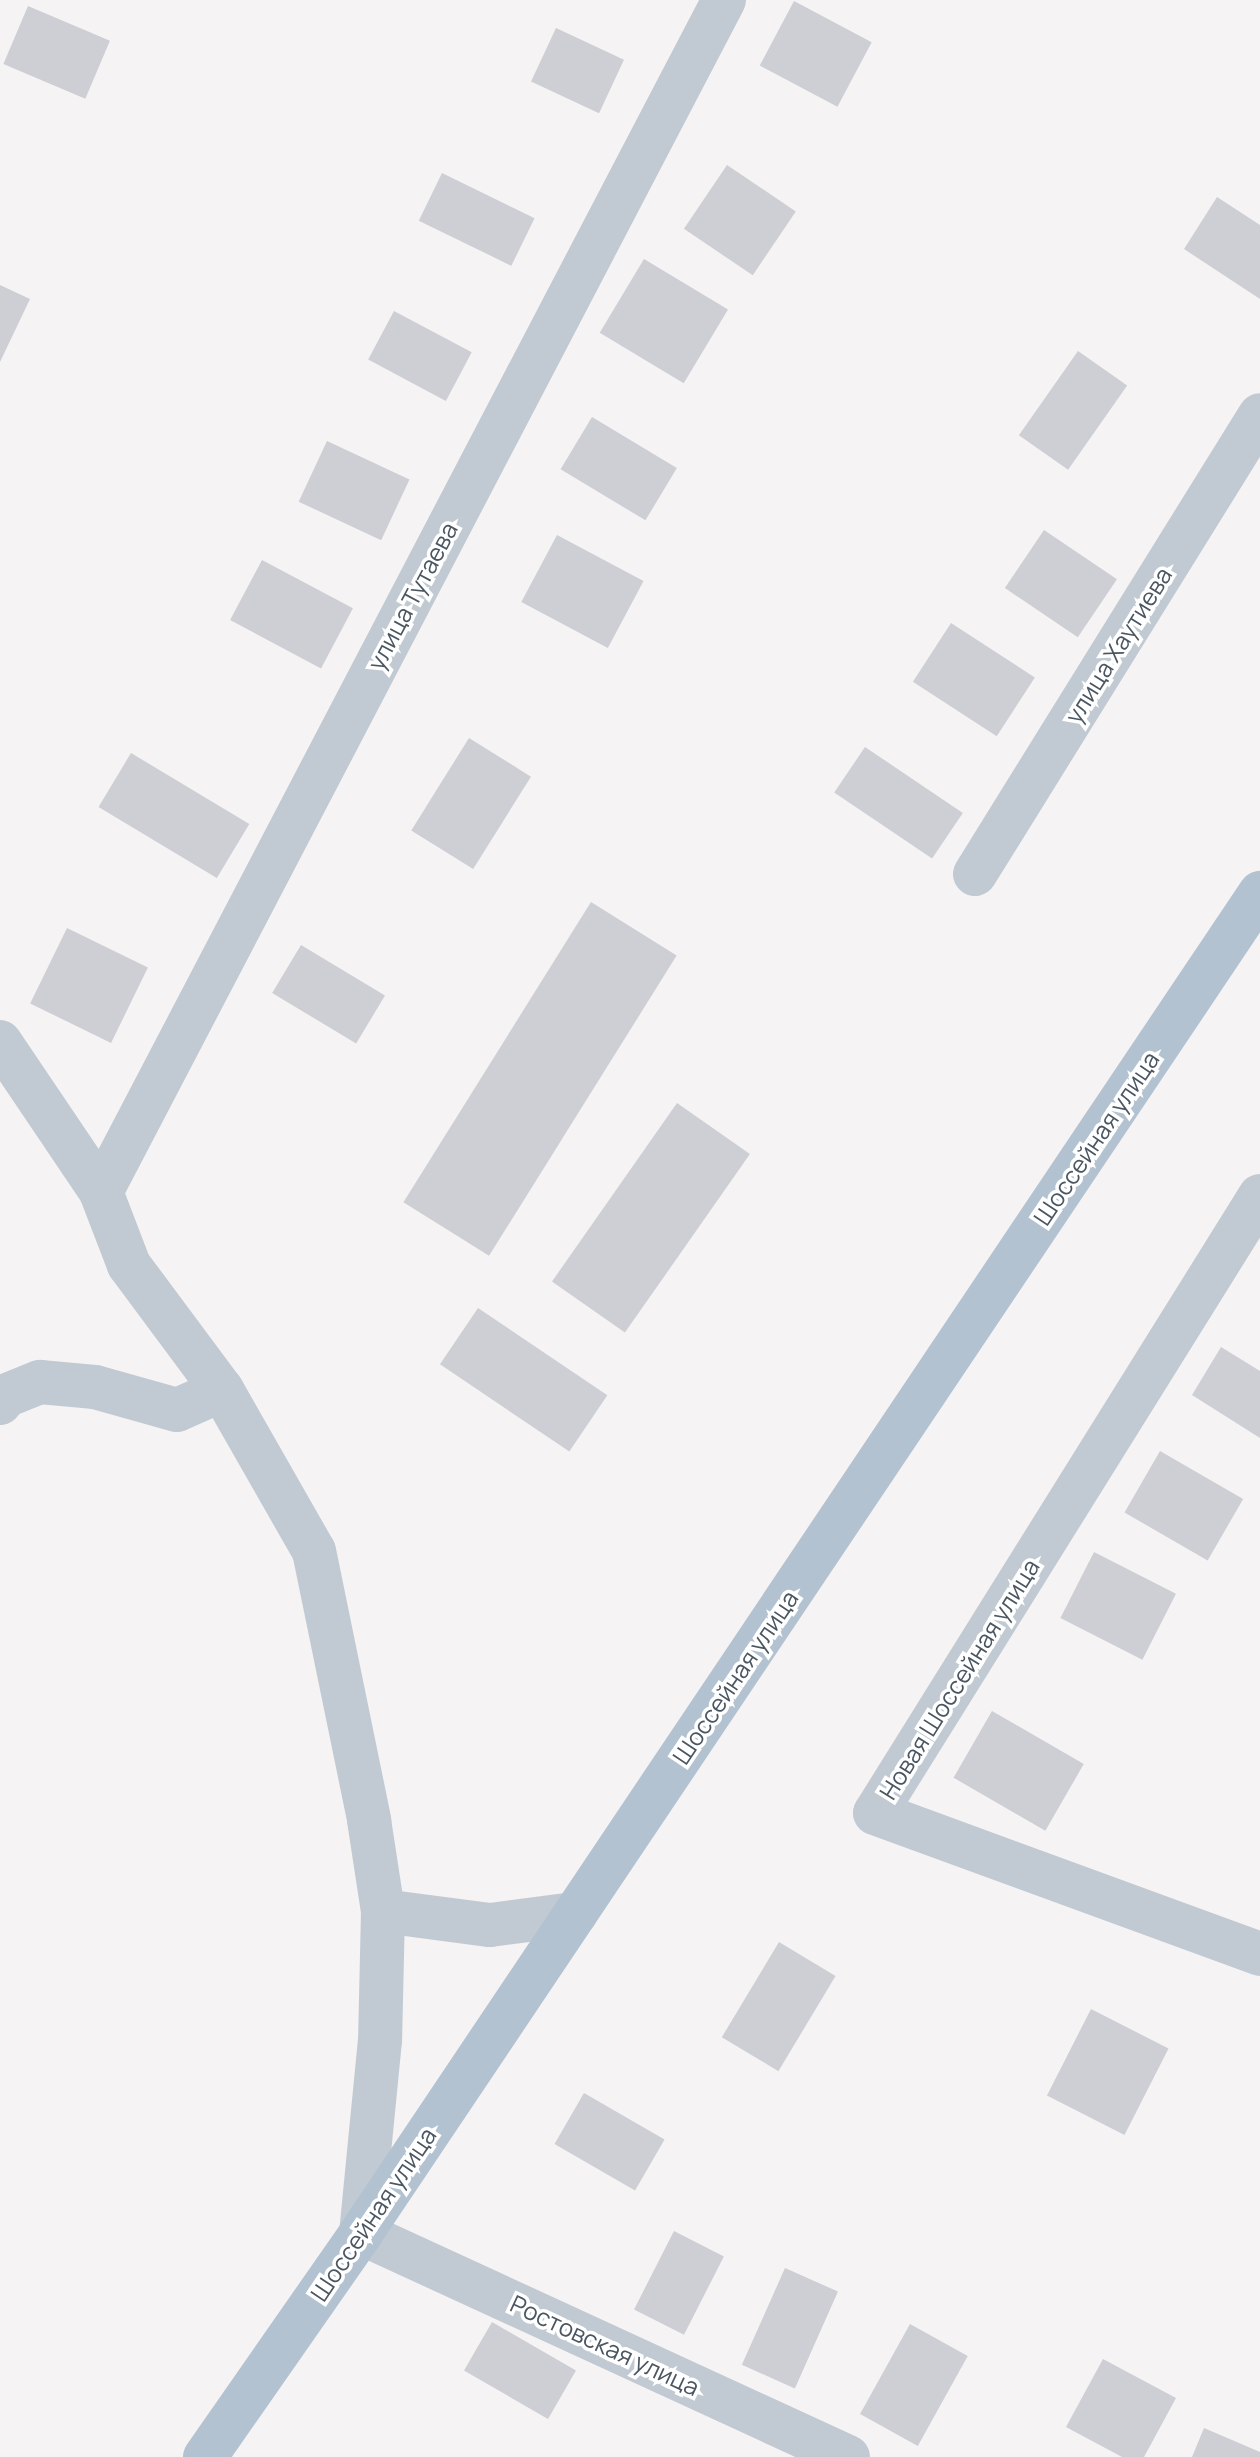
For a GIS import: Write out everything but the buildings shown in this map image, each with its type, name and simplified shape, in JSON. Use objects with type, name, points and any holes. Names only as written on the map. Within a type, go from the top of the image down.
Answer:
[{"type":"main road","name":"Шоссейная улица","points":[[205,2457],[361,2233],[1260,893]]},
{"type":"street","name":"улица Тутаева","points":[[101,1192],[724,0]]},
{"type":"street","name":"улица Хаутиева","points":[[975,874],[1260,415]]},
{"type":"street","points":[[0,1042],[101,1192],[129,1265],[222,1390],[314,1551],[369,1820],[383,1911],[380,2040],[361,2233]]},
{"type":"street","name":"Новая Шоссейная улица","points":[[1260,1196],[875,1813],[1260,1954]]},
{"type":"street","points":[[0,1403],[5,1396],[40,1382],[95,1387],[177,1410],[222,1390]]},
{"type":"street","points":[[383,1911],[490,1925],[575,1914]]},
{"type":"street","name":"Ростовская улица","points":[[361,2233],[848,2457]]}]
